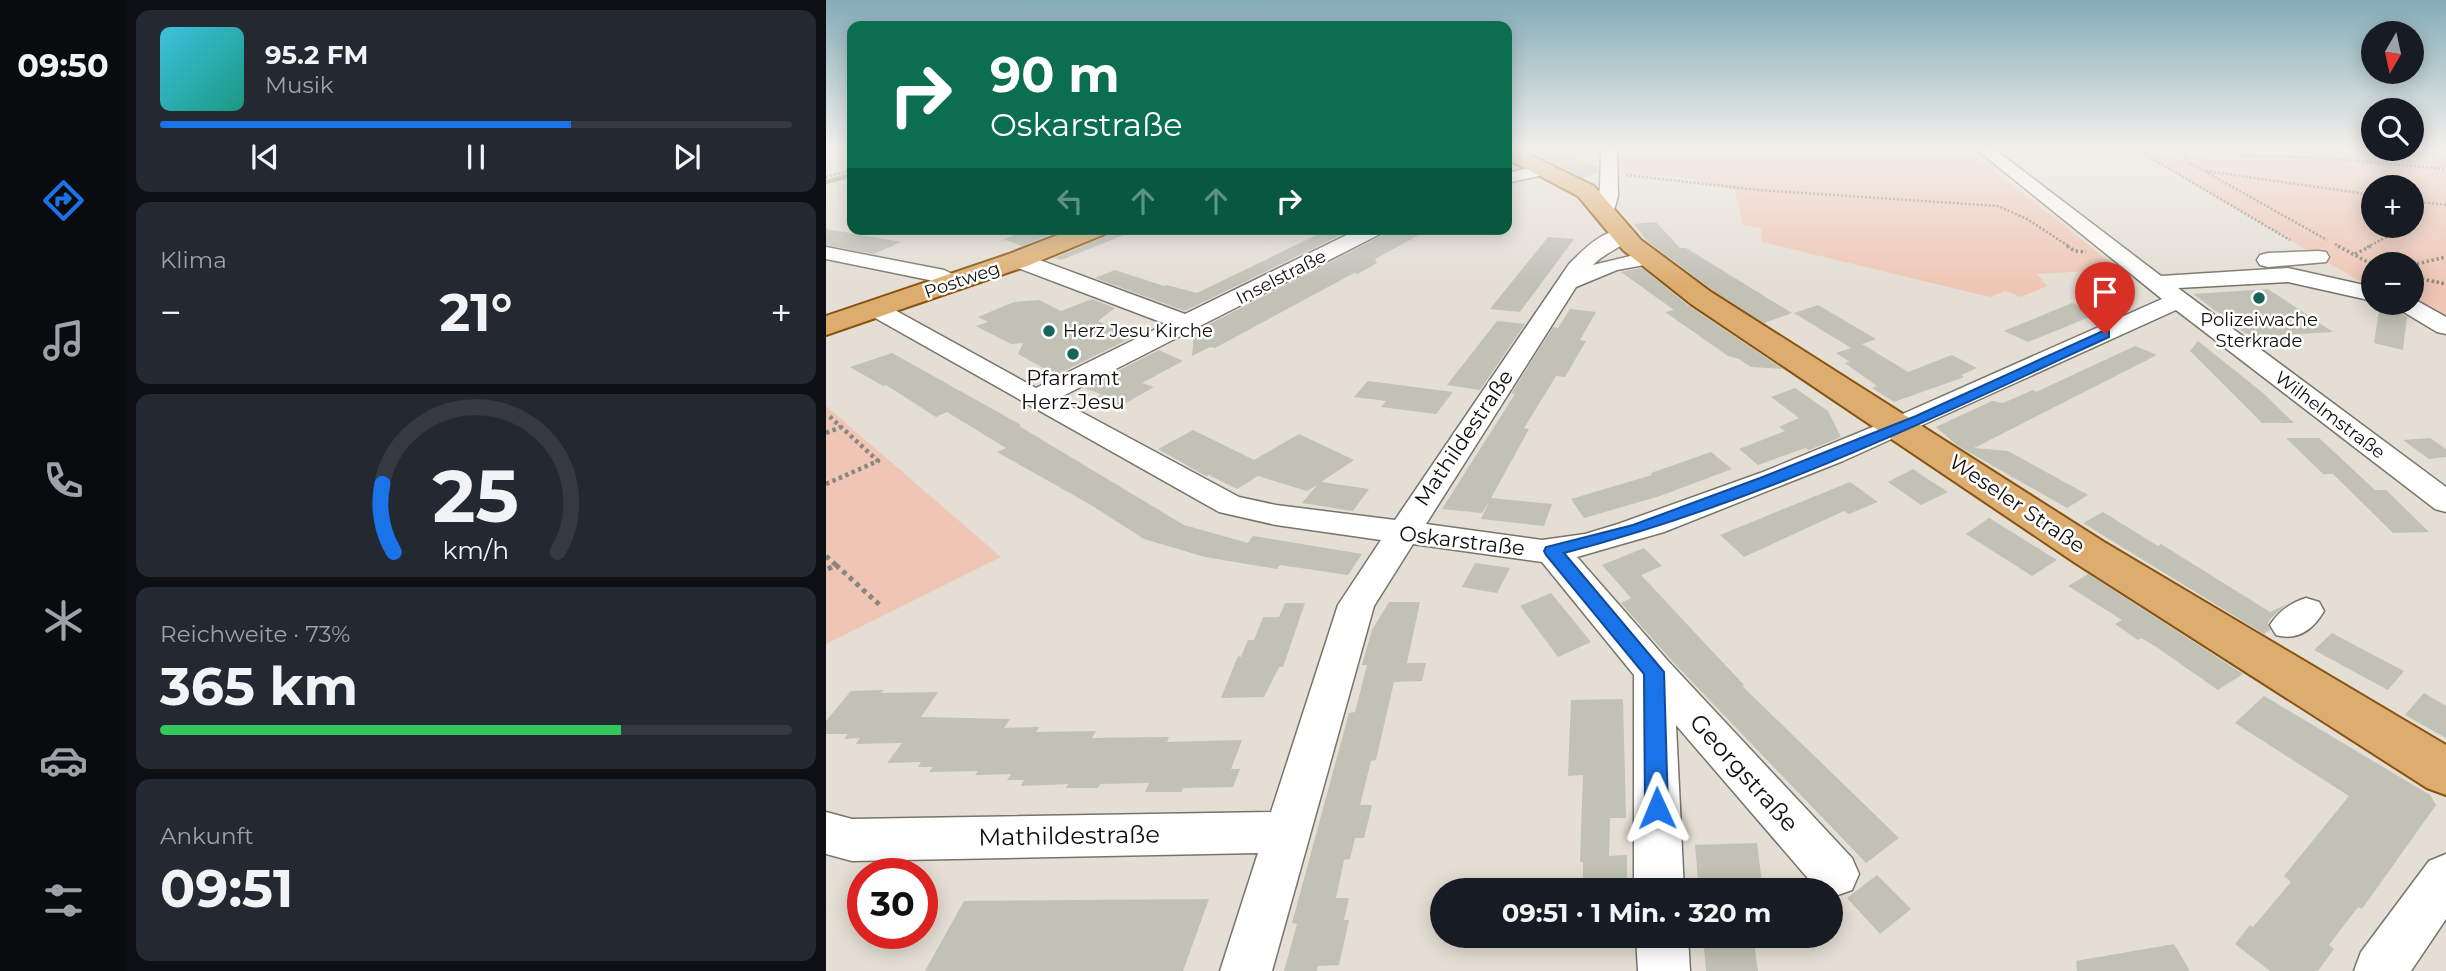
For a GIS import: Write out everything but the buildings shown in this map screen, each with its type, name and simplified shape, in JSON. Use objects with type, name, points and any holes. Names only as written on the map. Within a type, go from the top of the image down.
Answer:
[{"type":"main road","name":"Weseler Straße","points":[[1585,193],[1647,258],[1701,298],[2208,628],[2446,772]]},
{"type":"main road","name":"Postweg","points":[[826,326],[1018,260],[1081,235]]},
{"type":"street","points":[[1605,213],[1610,193]]},
{"type":"street","name":"Wilhelmstraße","points":[[2041,193],[2446,502]]},
{"type":"street","name":"Inselstraße","points":[[1035,399],[1363,235]]},
{"type":"street","name":"Mathildestraße","points":[[1246,971],[1356,605],[1586,257],[1613,238],[1623,235]]},
{"type":"street","points":[[826,253],[936,275],[953,283]]},
{"type":"street","points":[[2137,269],[2318,257]]},
{"type":"street","points":[[1567,285],[1594,271],[1647,258]]},
{"type":"street","points":[[1018,260],[1189,324]]},
{"type":"street","points":[[2244,262],[2267,276]]},
{"type":"street","points":[[2137,269],[2288,275],[2361,291]]},
{"type":"street","name":"Oskarstraße","points":[[876,309],[1230,505],[1276,515],[1401,534],[1552,551],[1638,529],[1901,428],[2178,300]]},
{"type":"street","points":[[2424,306],[2446,310]]},
{"type":"street","points":[[2424,314],[2446,327]]},
{"type":"street","name":"Georgstraße","points":[[1552,551],[1654,672],[1835,874]]},
{"type":"street","name":"Georgstraße","points":[[1654,672],[1659,878]]},
{"type":"street","name":"Mathildestraße","points":[[839,836],[1287,832]]},
{"type":"street","points":[[2380,971],[2446,877]]},
{"type":"street","points":[[1663,948],[1664,971]]},
{"type":"path","points":[[1808,193],[1998,206],[2027,219],[2076,251],[2137,269]]},
{"type":"path","points":[[2210,193],[2318,257]]},
{"type":"path","points":[[2243,193],[2361,259]]},
{"type":"path","points":[[2424,203],[2446,205]]},
{"type":"path","points":[[2354,255],[2385,238]]},
{"type":"path","points":[[2424,262],[2446,257]]},
{"type":"path","points":[[2424,279],[2446,284]]},
{"type":"path","points":[[826,484],[878,461],[828,415]]},
{"type":"path","points":[[826,433],[841,427]]},
{"type":"path","points":[[826,556],[883,607]]},
{"type":"path","points":[[826,570],[836,565]]},
{"type":"shaded area","points":[[1736,193],[2023,193],[2119,269],[2037,274],[2047,286],[2021,297],[2005,291],[1990,297],[1762,242],[1761,228],[1743,225]]},
{"type":"shaded area","points":[[2210,193],[2361,193],[2361,238],[2424,238],[2424,193],[2446,193],[2446,316],[2424,308],[2424,252],[2361,252],[2361,282]]},
{"type":"shaded area","points":[[826,406],[1001,557],[826,644]]},
{"type":"place","name":"Polizeiwache Sterkrade","points":[[2259,298]]},
{"type":"place","name":"Herz Jesu Kirche","points":[[1049,331]]},
{"type":"place","name":"Pfarramt Herz-Jesu","points":[[1073,354]]},
{"type":"route","points":[[1657,808],[1654,672],[1552,551],[1638,529],[1766,482],[1921,419],[2105,334]]}]
